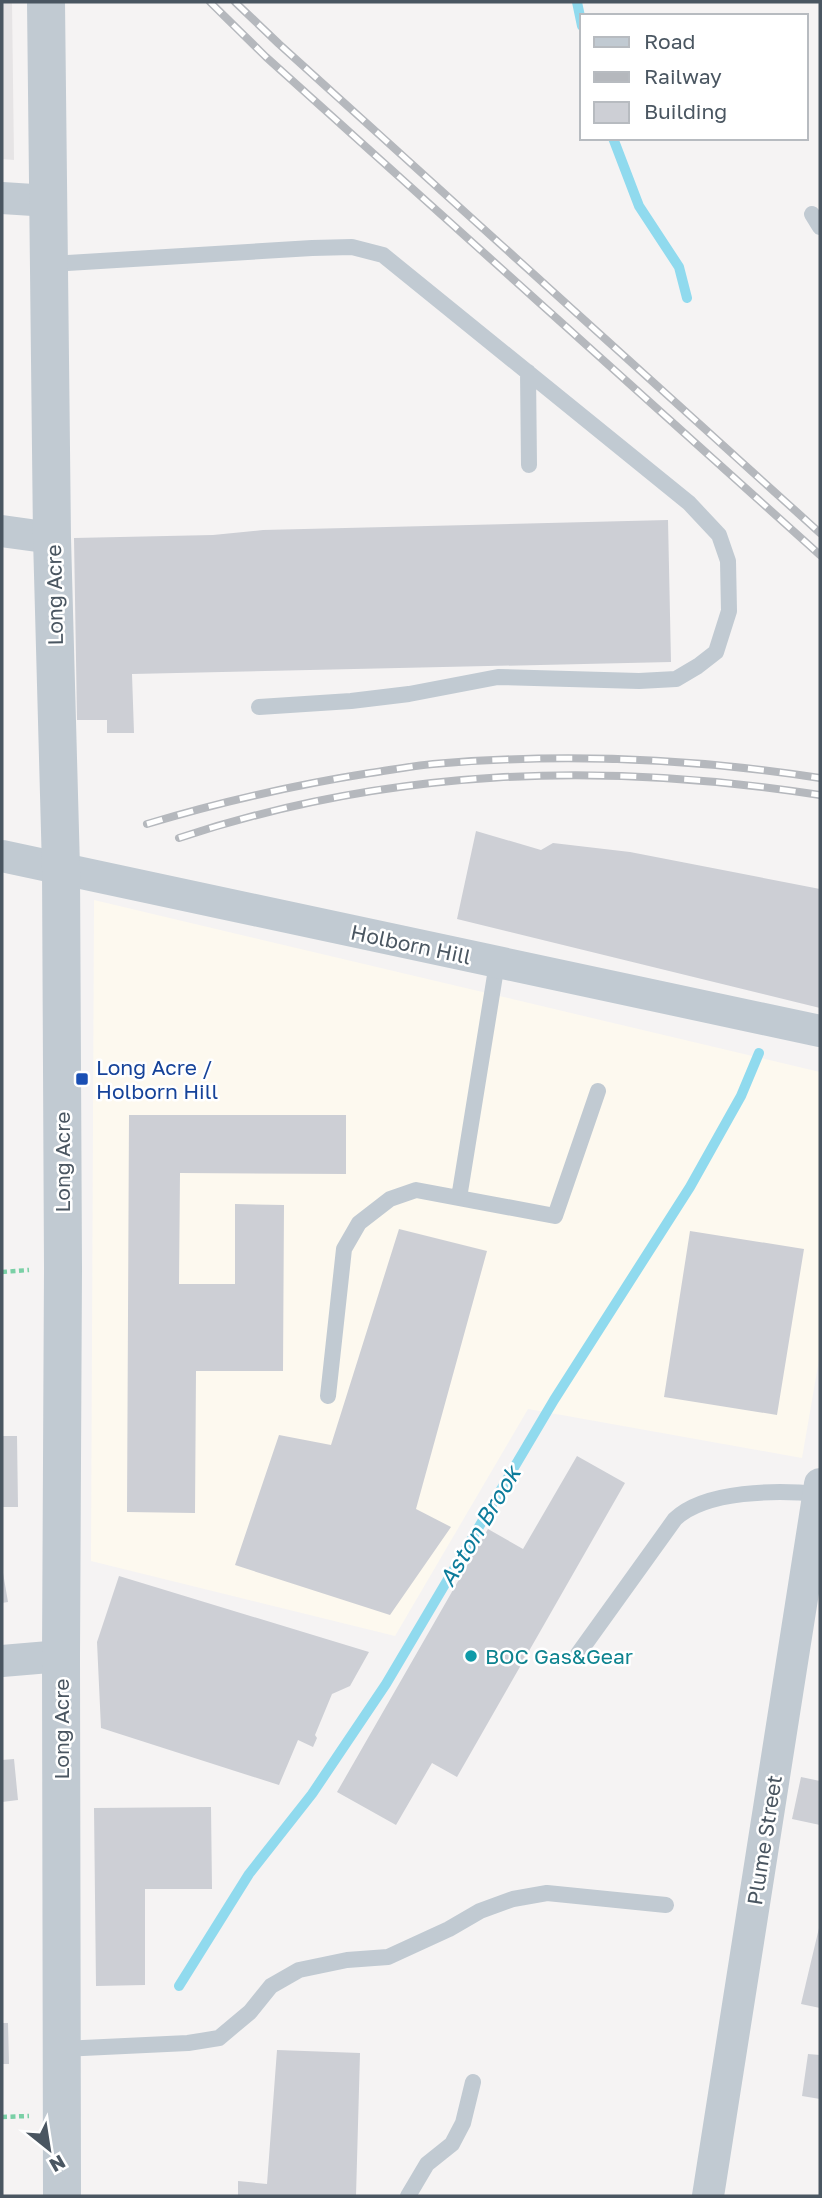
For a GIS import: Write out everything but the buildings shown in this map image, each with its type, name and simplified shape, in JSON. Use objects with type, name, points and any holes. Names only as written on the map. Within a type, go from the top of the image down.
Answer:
[{"type":"street","name":"Long Acre","points":[[46,2],[52,538],[61,868],[62,2196]]},
{"type":"street","points":[[2,198],[49,201]]},
{"type":"street","points":[[2,531],[52,538]]},
{"type":"street","name":"Holborn Hill","points":[[2,856],[820,1031]]},
{"type":"street","name":"Plume Street","points":[[708,2196],[819,1489]]},
{"type":"street","points":[[2,1661],[61,1656]]},
{"type":"lane","points":[[51,264],[352,247],[383,255],[689,503],[719,535],[728,561],[729,611],[716,652],[676,679],[639,681],[498,677],[409,694],[259,707]]},
{"type":"lane","points":[[528,372],[529,465]]},
{"type":"lane","points":[[459,1198],[498,963]]},
{"type":"lane","points":[[328,1396],[344,1249],[359,1223],[390,1199],[416,1190],[555,1216],[598,1091]]},
{"type":"lane","points":[[578,1654],[674,1520],[685,1510],[702,1503],[772,1491],[819,1489]]},
{"type":"lane","points":[[62,2049],[188,2043],[219,2038],[250,2012],[271,1986],[299,1970],[346,1960],[388,1957],[449,1929],[480,1911],[513,1899],[547,1893],[666,1905]]},
{"type":"lane","points":[[408,2196],[427,2164],[452,2144],[463,2123],[473,2082]]},
{"type":"shaded area","points":[[2,2],[12,2],[14,160],[2,159]]},
{"type":"shaded area","points":[[94,900],[820,1072],[820,1354],[802,1458],[528,1409],[395,1636],[91,1561]]},
{"type":"waterway","name":"Aston Brook","points":[[577,2],[580,16]]},
{"type":"waterway","name":"Aston Brook","points":[[614,140],[639,206],[679,267],[687,298]]},
{"type":"waterway","name":"Aston Brook","points":[[179,1986],[249,1874],[312,1794],[386,1684],[554,1400],[690,1187],[741,1096],[759,1053]]},
{"type":"railway","points":[[210,2],[266,57],[820,555]]},
{"type":"railway","points":[[235,2],[820,533]]},
{"type":"railway","points":[[147,824],[230,801],[313,783],[433,764],[530,759],[627,759],[724,766],[820,778]]},
{"type":"railway","points":[[179,838],[258,815],[338,797],[417,785],[497,778],[577,775],[658,778],[739,784],[820,795]]},
{"type":"place","name":"Long Acre / Holborn Hill","points":[[82,1079]]},
{"type":"place","name":"BOC Gas&Gear","points":[[471,1656]]}]
